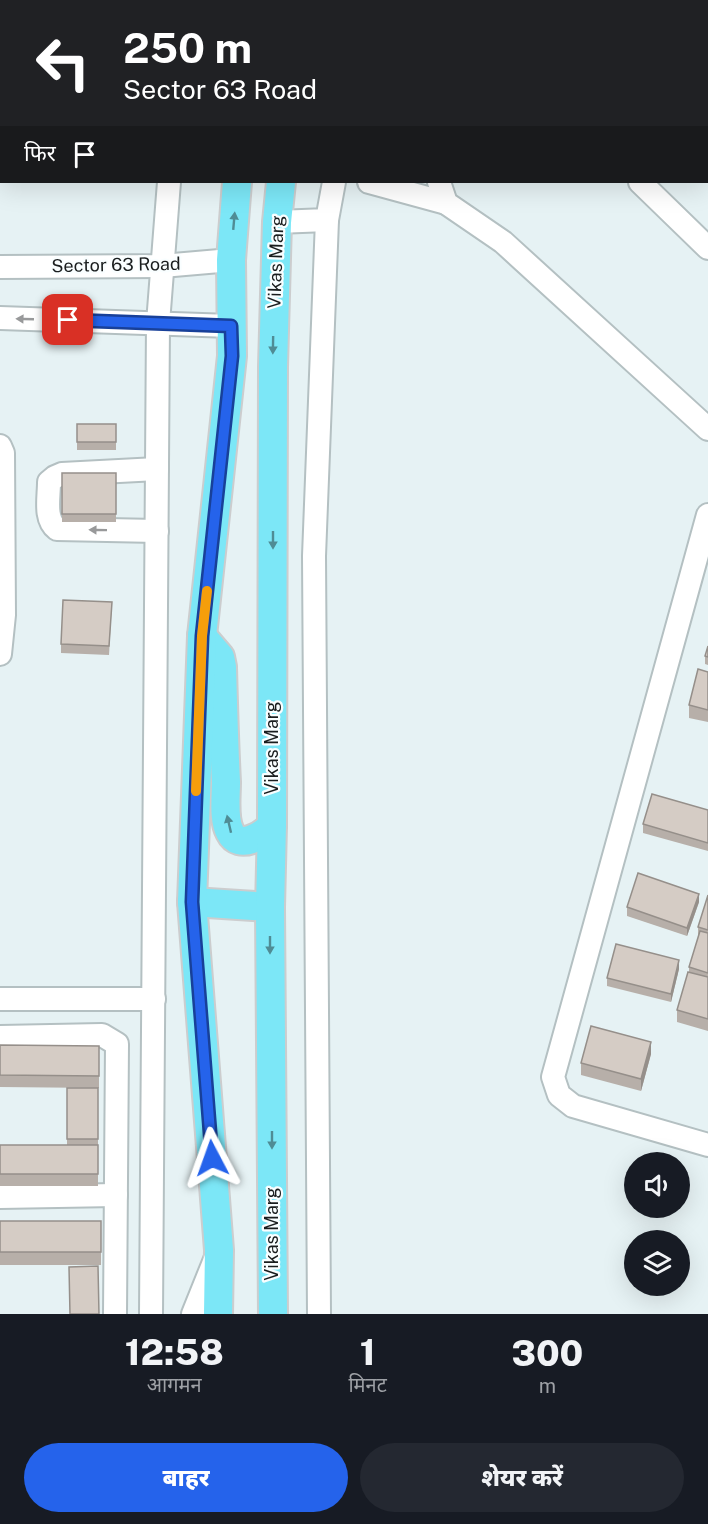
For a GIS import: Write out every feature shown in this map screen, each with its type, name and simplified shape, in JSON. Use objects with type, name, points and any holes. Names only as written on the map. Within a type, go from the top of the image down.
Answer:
[{"type":"main road","points":[[218,1314],[219,1250],[192,902],[202,636],[232,356],[231,260],[237,183]]},
{"type":"main road","name":"Vikas Marg","points":[[273,1314],[270,907],[273,346],[277,222],[281,183]]},
{"type":"main road","points":[[202,636],[216,651],[222,667],[229,831],[233,837],[240,840],[255,839],[272,825]]},
{"type":"main road","points":[[192,902],[270,907]]},
{"type":"street","points":[[151,1314],[158,323],[170,183]]},
{"type":"street","points":[[319,1314],[314,556],[327,220],[334,183]]},
{"type":"street","points":[[376,183],[442,192],[503,242],[708,429]]},
{"type":"street","points":[[641,183],[708,248]]},
{"type":"street","points":[[277,222],[327,220]]},
{"type":"street","name":"Sector 63 Road","points":[[0,267],[162,266],[231,260]]},
{"type":"street","points":[[0,318],[231,326]]},
{"type":"street","points":[[0,446],[3,453],[3,615],[0,654]]},
{"type":"street","points":[[157,469],[62,474],[49,483],[49,518],[51,525],[57,529],[157,531]]},
{"type":"street","points":[[708,515],[553,1077],[559,1095],[573,1106],[708,1145]]},
{"type":"street","points":[[0,999],[154,999]]},
{"type":"street","points":[[0,1037],[102,1035],[117,1044],[115,1314]]},
{"type":"street","points":[[0,1197],[116,1195]]},
{"type":"street","points":[[193,1314],[219,1250]]},
{"type":"building","points":[[77,424],[116,424],[116,442],[77,442]]},
{"type":"building","points":[[62,473],[116,473],[116,514],[62,514]]},
{"type":"building","points":[[63,600],[112,602],[109,646],[61,644]]},
{"type":"building","points":[[698,669],[708,672],[708,710],[689,705]]},
{"type":"building","points":[[652,794],[708,810],[708,843],[643,824]]},
{"type":"building","points":[[638,873],[699,894],[687,928],[627,907]]},
{"type":"building","points":[[708,895],[708,930],[698,927]]},
{"type":"building","points":[[700,931],[708,933],[708,973],[689,967]]},
{"type":"building","points":[[616,944],[679,960],[671,994],[607,978]]},
{"type":"building","points":[[688,972],[708,977],[708,1019],[677,1010]]},
{"type":"building","points":[[591,1026],[651,1042],[641,1079],[581,1063]]},
{"type":"building","points":[[0,1045],[99,1046],[99,1076],[0,1075]]},
{"type":"building","points":[[67,1088],[98,1088],[98,1139],[67,1139]]},
{"type":"building","points":[[0,1145],[98,1145],[98,1174],[0,1174]]},
{"type":"building","points":[[0,1221],[101,1221],[101,1252],[0,1252]]},
{"type":"building","points":[[98,1266],[99,1314],[70,1314],[69,1267]]},
{"type":"slow traffic","points":[[196,791],[202,636],[207,591]]},
{"type":"route","points":[[68,320],[231,326],[232,356],[202,636],[192,902],[212,1158]]}]
